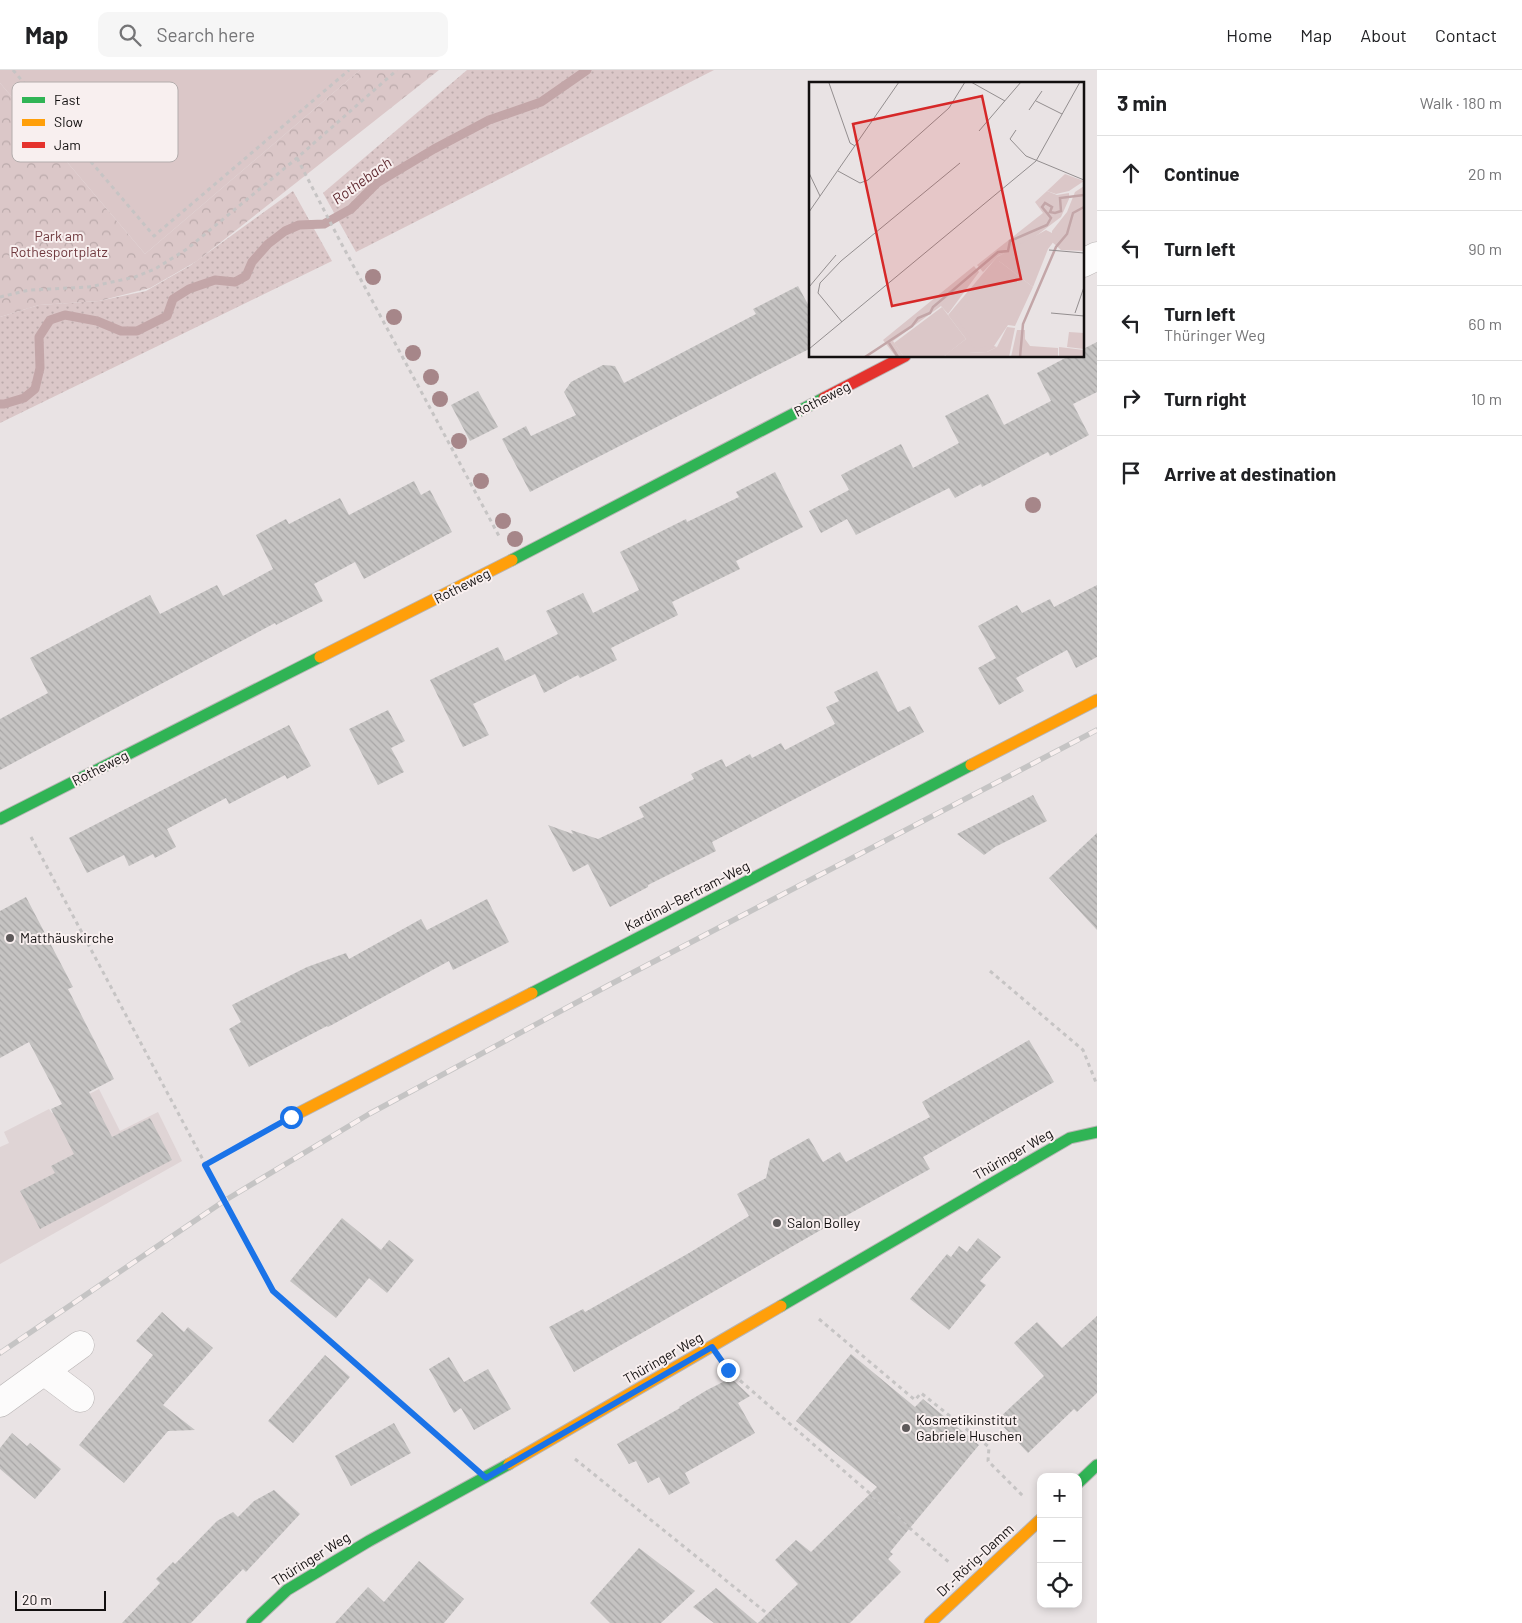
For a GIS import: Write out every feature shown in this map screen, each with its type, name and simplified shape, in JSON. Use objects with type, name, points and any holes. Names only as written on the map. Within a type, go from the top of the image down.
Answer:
[{"type":"street","points":[[1084,262],[1097,256]]},
{"type":"street","name":"Rotheweg","points":[[0,819],[513,560],[901,358]]},
{"type":"street","name":"Kardinal-Bertram-Weg","points":[[291,1117],[1097,700]]},
{"type":"street","name":"Thüringer Weg","points":[[252,1623],[287,1590],[369,1541],[486,1478],[1070,1138],[1097,1132]]},
{"type":"street","points":[[0,1403],[80,1345]]},
{"type":"street","points":[[44,1371],[80,1398]]},
{"type":"street","points":[[1082,1479],[1097,1465]]},
{"type":"street","name":"Dr.-Rörig-Damm","points":[[930,1623],[1037,1523]]},
{"type":"path","points":[[13,70],[23,82]]},
{"type":"path","points":[[91,162],[154,236],[349,70]]},
{"type":"path","points":[[0,297],[28,290],[89,287],[135,277],[155,269],[187,249],[297,158],[397,70]]},
{"type":"path","points":[[297,158],[513,560]]},
{"type":"path","points":[[17,810],[273,1291],[486,1478]]},
{"type":"path","points":[[990,971],[1082,1050],[1097,1085]]},
{"type":"path","points":[[205,1165],[291,1117]]},
{"type":"path","points":[[800,1295],[819,1319],[915,1400],[921,1393],[990,1447],[988,1461],[1023,1496]]},
{"type":"path","points":[[712,1347],[728,1370],[972,1584]]},
{"type":"path","points":[[551,1440],[779,1623]]},
{"type":"shaded area","points":[[99,1089],[120,1131],[158,1112],[182,1161],[0,1264],[0,1147],[9,1143],[4,1132],[49,1109],[52,1113]]},
{"type":"green space","points":[[0,70],[360,70],[145,254],[67,162],[178,162],[178,82],[12,82],[12,97],[0,83]]},
{"type":"green space","name":"Park am Rothesportplatz","points":[[360,70],[439,70],[197,261],[150,288],[99,301],[39,305],[0,317],[0,83],[12,97],[12,162],[67,162],[145,254]]},
{"type":"green space","points":[[467,70],[714,70],[356,252],[323,193]]},
{"type":"green space","points":[[293,191],[332,261],[0,423],[0,317],[39,305],[99,301],[146,291],[191,265]]},
{"type":"building","points":[[798,286],[809,306],[809,349],[530,492],[502,439],[526,426],[531,436],[576,415],[564,392],[571,382],[603,365],[615,366],[624,383],[756,314],[753,309]]},
{"type":"building","points":[[1097,342],[1097,392],[1073,404],[1089,435],[1050,456],[1048,452],[982,487],[981,484],[955,498],[949,488],[856,535],[847,519],[821,533],[809,511],[849,490],[841,475],[901,444],[913,468],[959,443],[945,416],[988,394],[1004,425],[1051,401],[1037,373],[1065,358],[1084,358],[1084,348]]},
{"type":"building","points":[[478,391],[498,427],[470,441],[451,405]]},
{"type":"building","points":[[775,472],[803,527],[736,561],[740,569],[672,602],[678,615],[611,648],[617,660],[580,678],[578,675],[544,693],[535,674],[473,704],[489,735],[463,747],[430,680],[498,647],[505,661],[558,634],[546,611],[583,593],[593,613],[639,590],[620,552],[686,519],[687,522],[739,497],[736,492]]},
{"type":"building","points":[[414,481],[421,495],[430,490],[452,532],[364,579],[355,562],[314,584],[323,601],[276,625],[275,623],[0,770],[0,719],[48,693],[30,658],[150,595],[160,614],[217,585],[223,596],[273,569],[256,535],[286,519],[289,524],[340,498],[349,515]]},
{"type":"building","points":[[1097,585],[1097,657],[1076,668],[1067,650],[1016,678],[1024,691],[999,705],[978,668],[996,658],[978,626],[1017,605],[1022,613],[1050,599],[1054,607]]},
{"type":"building","points":[[877,671],[898,712],[910,706],[924,732],[712,842],[716,851],[648,885],[648,887],[610,907],[588,864],[573,872],[548,825],[573,834],[571,830],[598,839],[644,817],[639,807],[694,779],[691,774],[722,759],[726,767],[750,754],[752,758],[781,743],[785,750],[835,724],[826,707],[839,701],[834,692]]},
{"type":"building","points":[[388,710],[405,741],[391,748],[404,772],[378,785],[349,729]]},
{"type":"building","points":[[289,725],[311,766],[287,779],[285,775],[229,804],[226,798],[167,829],[176,847],[155,858],[153,854],[129,866],[124,855],[87,873],[69,838]]},
{"type":"building","points":[[1033,795],[1047,821],[995,847],[984,855],[957,834]]},
{"type":"building","points":[[1097,833],[1097,930],[1049,878]]},
{"type":"building","points":[[26,897],[73,987],[68,989],[114,1079],[89,1092],[112,1137],[150,1118],[172,1160],[40,1229],[20,1191],[55,1173],[51,1166],[74,1154],[51,1109],[62,1104],[29,1042],[0,1058],[0,911]]},
{"type":"building","points":[[487,899],[509,942],[453,970],[449,961],[328,1027],[249,1067],[229,1029],[241,1022],[232,1005],[307,967],[346,953],[349,959],[421,919],[427,930]]},
{"type":"building","points":[[1029,1040],[1054,1082],[923,1157],[930,1169],[574,1372],[549,1327],[583,1309],[585,1312],[689,1253],[749,1216],[737,1194],[766,1178],[770,1160],[809,1138],[823,1162],[840,1152],[846,1162],[930,1117],[922,1102]]},
{"type":"building","points":[[342,1218],[381,1250],[389,1240],[414,1260],[387,1293],[369,1278],[336,1318],[290,1281]]},
{"type":"building","points":[[978,1238],[1001,1257],[980,1281],[986,1285],[949,1330],[910,1299],[947,1254],[951,1257],[959,1246],[967,1252]]},
{"type":"building","points":[[162,1312],[184,1332],[188,1327],[213,1348],[163,1405],[195,1430],[168,1431],[124,1483],[79,1445],[153,1355],[136,1341]]},
{"type":"building","points":[[1097,1316],[1097,1393],[1077,1412],[1074,1409],[1028,1453],[997,1420],[1044,1376],[1014,1343],[1037,1322],[1062,1348]]},
{"type":"building","points":[[851,1354],[915,1407],[923,1399],[979,1445],[890,1552],[893,1554],[888,1559],[901,1572],[850,1623],[758,1623],[798,1584],[775,1560],[796,1540],[811,1552],[877,1487],[796,1421]]},
{"type":"building","points":[[325,1355],[350,1377],[293,1443],[268,1421]]},
{"type":"building","points":[[449,1357],[464,1382],[488,1369],[511,1409],[474,1430],[461,1408],[454,1413],[429,1369]]},
{"type":"building","points":[[731,1378],[750,1396],[738,1403],[755,1433],[685,1473],[690,1483],[669,1495],[659,1477],[648,1483],[636,1461],[629,1464],[617,1444],[680,1408],[707,1390]]},
{"type":"building","points":[[394,1423],[411,1453],[351,1486],[335,1456]]},
{"type":"building","points":[[12,1433],[27,1446],[30,1443],[61,1469],[35,1499],[0,1469],[0,1448]]},
{"type":"building","points":[[274,1490],[300,1514],[246,1572],[243,1569],[191,1623],[122,1623],[160,1583],[156,1579],[173,1562],[175,1564],[217,1521],[233,1512],[238,1517],[254,1501]]},
{"type":"building","points":[[639,1548],[695,1591],[661,1623],[610,1623],[590,1603]]},
{"type":"building","points":[[419,1561],[464,1599],[444,1623],[335,1623],[368,1587],[384,1602]]},
{"type":"building","points":[[716,1588],[757,1623],[714,1623],[693,1607]]},
{"type":"waterway","name":"Rothebach","points":[[0,404],[24,398],[35,389],[40,368],[39,337],[50,320],[65,315],[97,321],[121,331],[137,331],[167,316],[173,299],[189,289],[215,280],[235,282],[246,276],[252,262],[268,244],[285,231],[299,225],[324,224],[351,209],[377,183],[434,149],[489,120],[541,102],[587,70]]},
{"type":"railway","points":[[0,1353],[224,1201],[369,1114],[611,984],[1097,730]]},
{"type":"traffic: fast","points":[[512,560],[824,398]]},
{"type":"traffic: fast","points":[[0,819],[320,657]]},
{"type":"traffic: fast","points":[[532,993],[971,765]]},
{"type":"traffic: fast","points":[[781,1306],[1070,1138],[1097,1132]]},
{"type":"traffic: fast","points":[[252,1623],[287,1590],[369,1541],[509,1464]]},
{"type":"traffic: fast","points":[[1082,1479],[1097,1465]]},
{"type":"traffic: slow","points":[[320,657],[512,560]]},
{"type":"traffic: slow","points":[[971,765],[1097,700]]},
{"type":"traffic: slow","points":[[291,1117],[532,993]]},
{"type":"traffic: slow","points":[[509,1464],[781,1306]]},
{"type":"traffic: slow","points":[[930,1623],[1037,1523]]},
{"type":"traffic: jam","points":[[824,398],[901,358]]},
{"type":"place","name":"Matthäuskirche","points":[[10,938]]},
{"type":"place","name":"Salon Bolley","points":[[777,1223]]},
{"type":"place","name":"Kosmetikinstitut Gabriele Huschen","points":[[906,1428]]},
{"type":"route","points":[[291,1117],[205,1165],[224,1201],[273,1291],[486,1478],[712,1347],[728,1370]]}]
